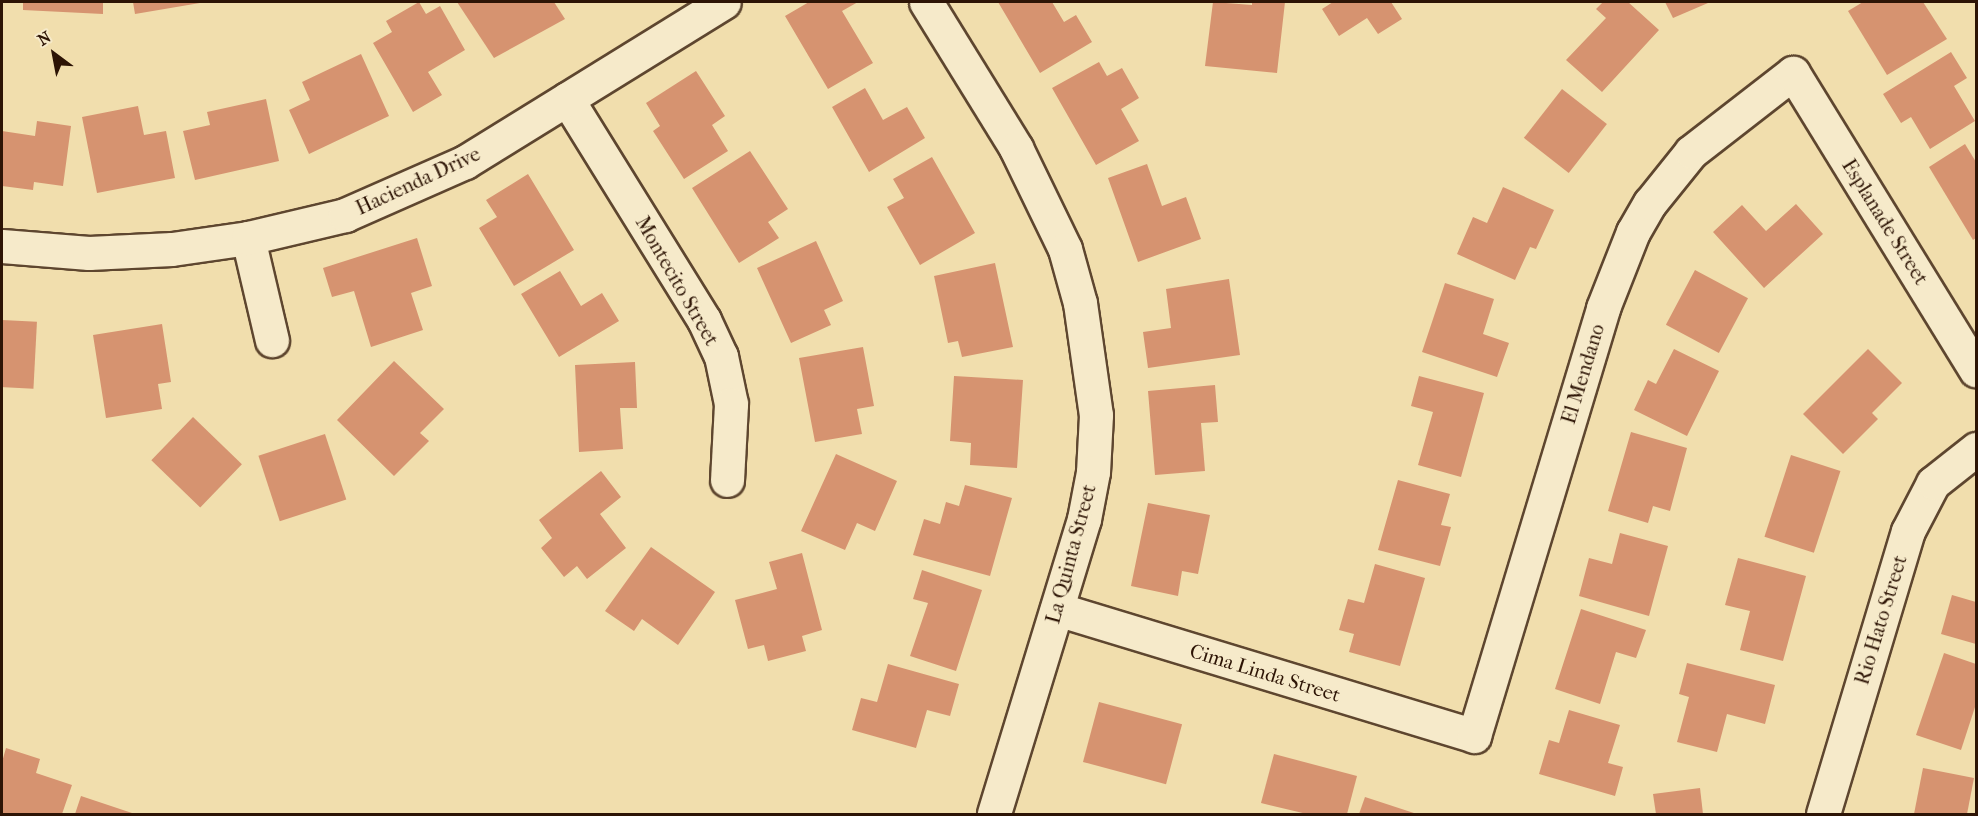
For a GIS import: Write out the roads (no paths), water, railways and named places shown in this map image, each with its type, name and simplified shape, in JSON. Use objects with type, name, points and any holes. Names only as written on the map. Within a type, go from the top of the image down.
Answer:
[{"type":"street","name":"Hacienda Drive","points":[[2,246],[89,253],[172,249],[248,238],[345,215],[400,194],[465,162],[724,2]]},
{"type":"street","name":"La Quinta Street","points":[[926,2],[1043,198],[1065,249],[1080,303],[1096,415],[1093,472],[1057,609],[994,814]]},
{"type":"street","name":"Esplanade Street","points":[[1793,73],[1977,370]]},
{"type":"street","name":"El Mendano","points":[[1474,736],[1603,308],[1634,232],[1650,203],[1691,152],[1793,73]]},
{"type":"street","name":"Montecito Street","points":[[567,99],[704,320],[721,356],[731,404],[727,480]]},
{"type":"street","points":[[248,238],[272,340]]},
{"type":"street","name":"Rio Hato Street","points":[[1822,814],[1908,531],[1933,483],[1977,449]]},
{"type":"street","name":"Cima Linda Street","points":[[1057,609],[1474,736]]}]
